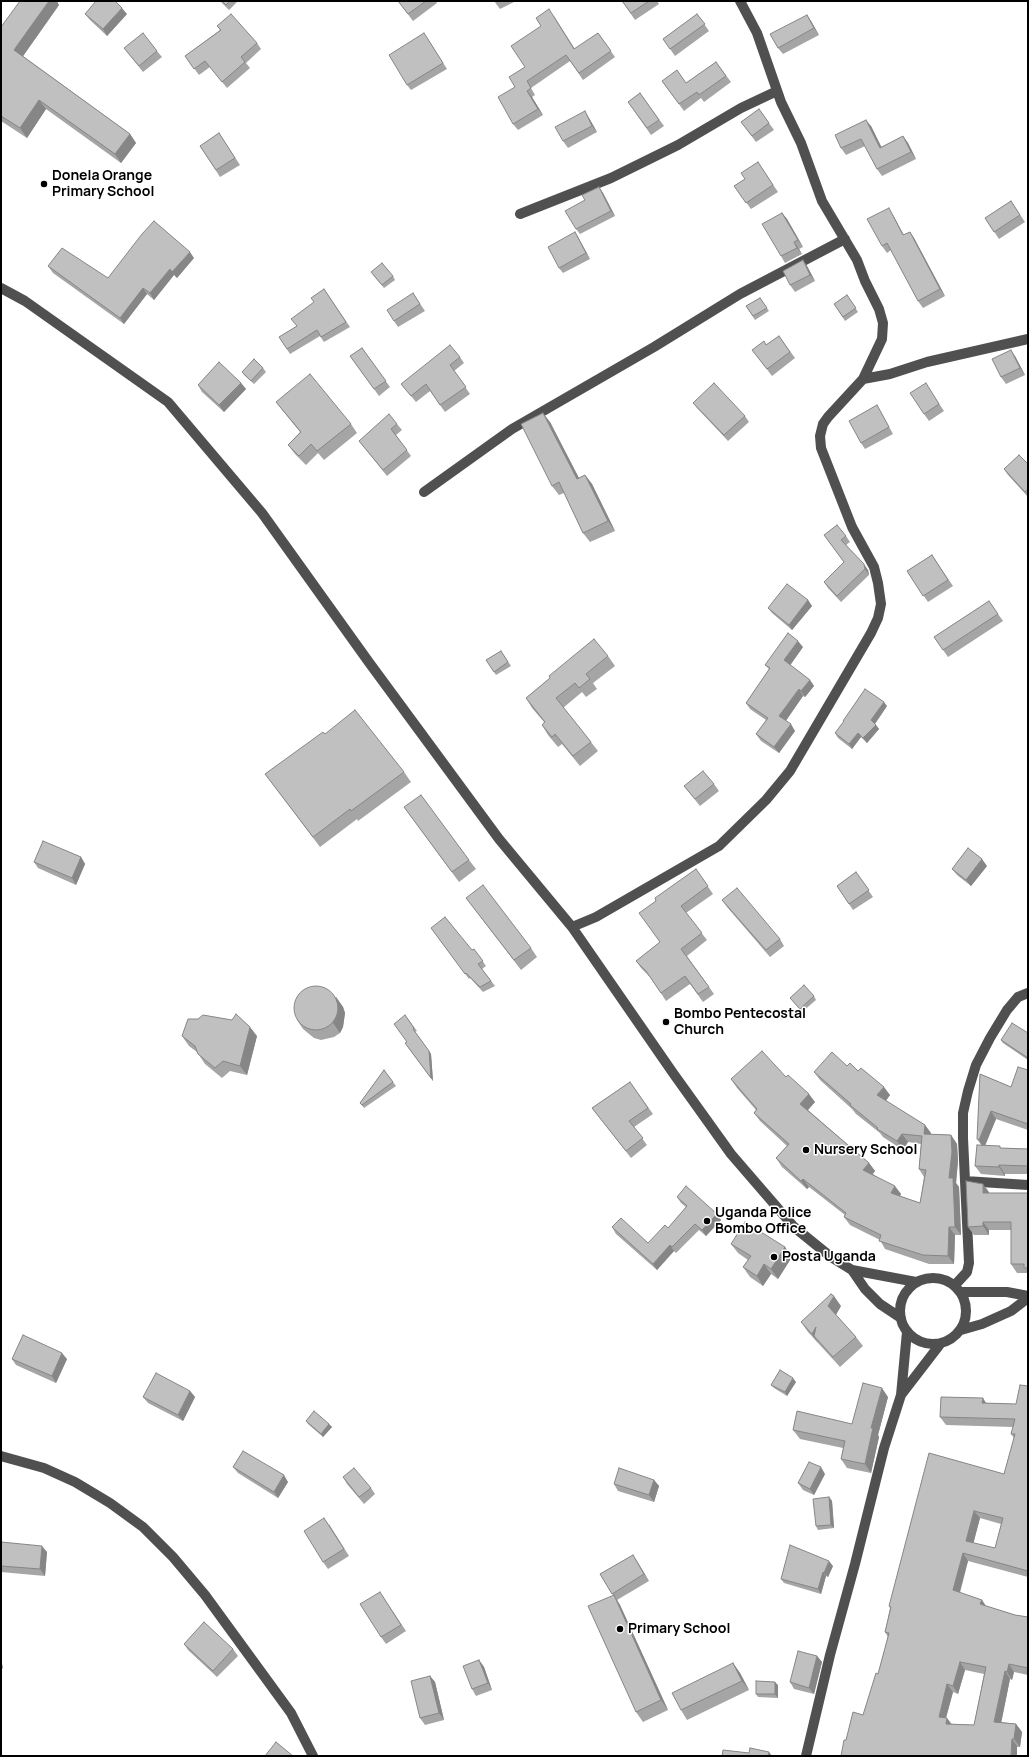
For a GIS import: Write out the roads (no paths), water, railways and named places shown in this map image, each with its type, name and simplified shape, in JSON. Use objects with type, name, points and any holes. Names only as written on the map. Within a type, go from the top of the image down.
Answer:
[{"type":"street","points":[[572,927],[596,917],[719,846],[766,800],[790,771],[872,633],[878,618],[881,604],[874,567],[852,527],[821,448],[820,436],[823,424],[828,417],[863,379],[882,340],[883,323],[879,309],[865,281],[857,260],[822,200],[801,143],[777,91],[756,33],[740,1]]},
{"type":"street","points":[[520,214],[611,178],[678,145],[741,108],[777,91]]},
{"type":"street","points":[[424,492],[512,429],[654,347],[740,294],[845,240]]},
{"type":"street","points":[[1,288],[25,301],[168,402],[262,513],[500,839],[572,927],[731,1154],[794,1227],[831,1257],[852,1270],[916,1282]]},
{"type":"street","points":[[863,379],[890,374],[927,362],[1028,339]]},
{"type":"street","points":[[959,1289],[967,1272],[969,1263],[963,1125],[963,1113],[968,1091],[976,1065],[1007,1010],[1018,997],[1028,993]]},
{"type":"street","points":[[965,1181],[1028,1185]]},
{"type":"street","points":[[852,1270],[875,1299],[901,1318]]},
{"type":"street","points":[[936,1277],[946,1280],[959,1289],[966,1302],[967,1312],[965,1322],[961,1330],[952,1338],[941,1343],[929,1344],[917,1340],[907,1332],[901,1318],[900,1307],[902,1297],[908,1288],[916,1282],[926,1278],[936,1277]]},
{"type":"street","points":[[959,1289],[1007,1292],[1028,1297]]},
{"type":"street","points":[[961,1330],[982,1324],[1011,1311],[1028,1297]]},
{"type":"street","points":[[806,1756],[830,1655],[855,1564],[884,1448],[901,1395],[907,1332]]},
{"type":"street","points":[[901,1395],[941,1343]]},
{"type":"street","points":[[1,1456],[44,1468],[75,1482],[110,1503],[143,1527],[173,1557],[209,1600],[291,1713],[313,1756]]},
{"type":"place","name":"Donela Orange Primary School","points":[[44,184]]},
{"type":"place","name":"Bombo Pentecostal Church","points":[[666,1022]]},
{"type":"place","name":"Nursery School","points":[[806,1150]]},
{"type":"place","name":"Uganda Police Bombo Office","points":[[707,1221]]},
{"type":"place","name":"Posta Uganda","points":[[774,1257]]},
{"type":"place","name":"Primary School","points":[[620,1629]]}]
